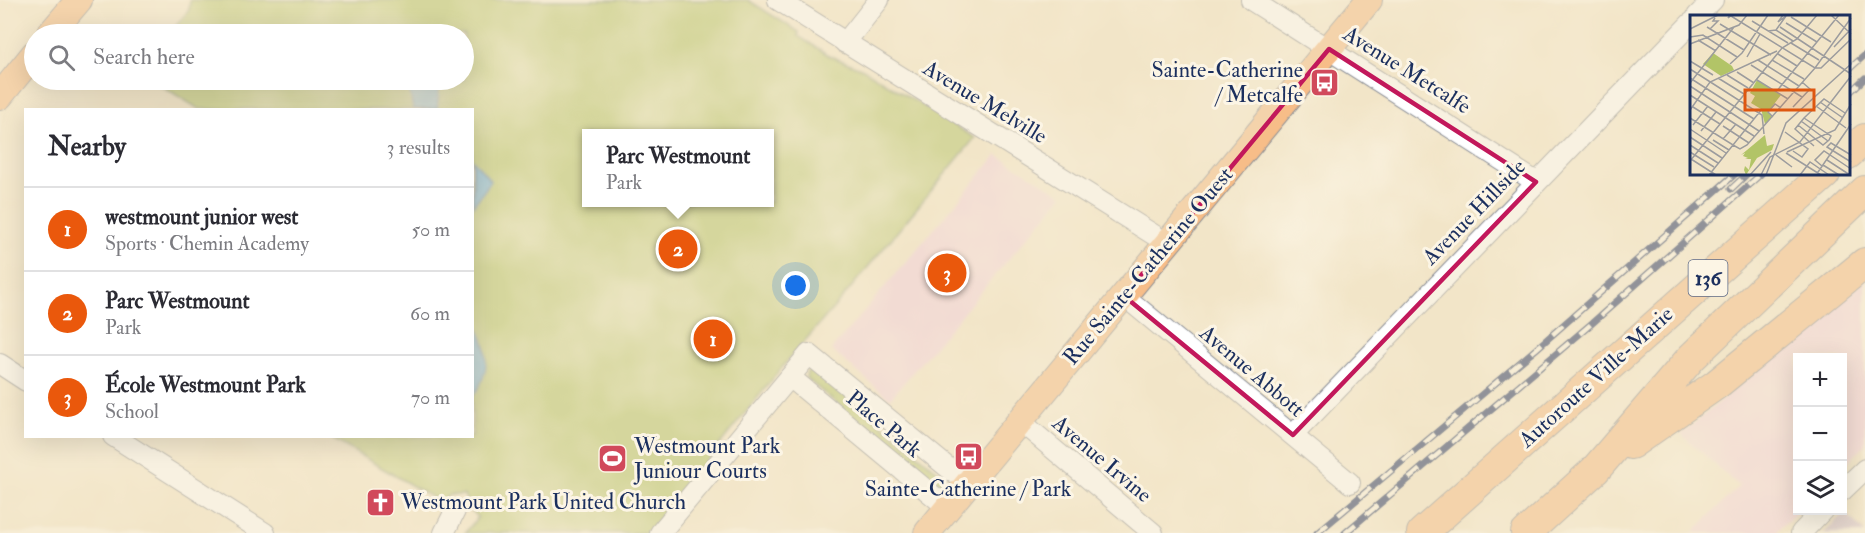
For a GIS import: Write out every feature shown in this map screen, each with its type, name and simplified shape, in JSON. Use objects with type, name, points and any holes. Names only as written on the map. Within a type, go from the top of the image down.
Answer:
[{"type":"highway","points":[[1850,152],[1865,139]]},
{"type":"highway","name":"Autoroute Ville-Marie","points":[[1422,533],[1824,176]]},
{"type":"highway","name":"136","points":[[1526,533],[1595,470],[1691,358],[1865,191]]},
{"type":"highway","points":[[1595,470],[1717,384],[1865,263]]},
{"type":"main road","points":[[59,24],[79,0]]},
{"type":"main road","name":"Rue Sainte-Catherine Ouest","points":[[927,533],[1370,0]]},
{"type":"main road","points":[[0,96],[24,66]]},
{"type":"street","name":"Avenue Melville","points":[[778,0],[1167,243]]},
{"type":"street","points":[[845,43],[879,0]]},
{"type":"street","name":"Avenue Metcalfe","points":[[1251,0],[1536,182]]},
{"type":"street","points":[[1698,15],[1713,0]]},
{"type":"street","name":"Avenue Hillside","points":[[1293,435],[1690,24]]},
{"type":"street","name":"Avenue Abbott","points":[[1124,296],[1350,483]]},
{"type":"street","name":"Place Park","points":[[948,508],[789,377],[809,354],[968,484]]},
{"type":"street","points":[[0,364],[24,380]]},
{"type":"street","points":[[660,533],[789,377]]},
{"type":"street","name":"Avenue Irvine","points":[[1020,421],[1153,533]]},
{"type":"street","points":[[116,438],[266,533]]},
{"type":"street","points":[[1847,486],[1865,469]]},
{"type":"street","points":[[444,533],[455,511]]},
{"type":"street","points":[[1800,533],[1818,515]]},
{"type":"highlighted area","points":[[1329,49],[1536,182],[1293,435],[1124,296]]},
{"type":"shaded area","points":[[997,155],[1063,195],[890,399],[831,350]]},
{"type":"shaded area","points":[[1865,280],[1865,444],[1847,463],[1847,353],[1793,353],[1794,515],[1775,533],[1693,533],[1739,486],[1681,434]]},
{"type":"shaded area","points":[[1847,514],[1865,533],[1824,533],[1839,518]]},
{"type":"green space","points":[[190,0],[748,0],[799,32],[798,36],[830,56],[863,69],[975,138],[789,359],[648,533],[465,533],[478,517],[471,510],[464,495],[449,495],[440,502],[331,438],[474,438],[474,108],[197,108],[168,90],[474,90],[474,24],[177,24],[189,10]]},
{"type":"green space","points":[[813,368],[944,476],[942,484],[935,485],[806,378],[807,372]]},
{"type":"water","points":[[410,90],[439,90],[437,108],[413,108]]},
{"type":"water","points":[[474,161],[491,181],[474,205]]},
{"type":"water","points":[[474,322],[483,339],[486,358],[479,387],[474,394]]},
{"type":"railway","points":[[1850,68],[1865,55]]},
{"type":"railway","points":[[1850,92],[1865,78]]},
{"type":"railway","points":[[1317,533],[1536,349],[1733,176]]},
{"type":"railway","points":[[1731,189],[1745,176]]},
{"type":"railway","points":[[1345,533],[1590,325],[1759,176]]},
{"type":"place","name":"Sainte-Catherine / Metcalfe","points":[[1324,83]]},
{"type":"place","name":"Parc Westmount","points":[[678,249]]},
{"type":"place","name":"École Westmount Park","points":[[947,273]]},
{"type":"place","name":"westmount junior west","points":[[713,339]]},
{"type":"place","name":"Sainte-Catherine / Park","points":[[968,457]]},
{"type":"place","name":"Westmount Park Juniour Courts","points":[[613,459]]},
{"type":"place","name":"Westmount Park United Church","points":[[380,502]]}]
